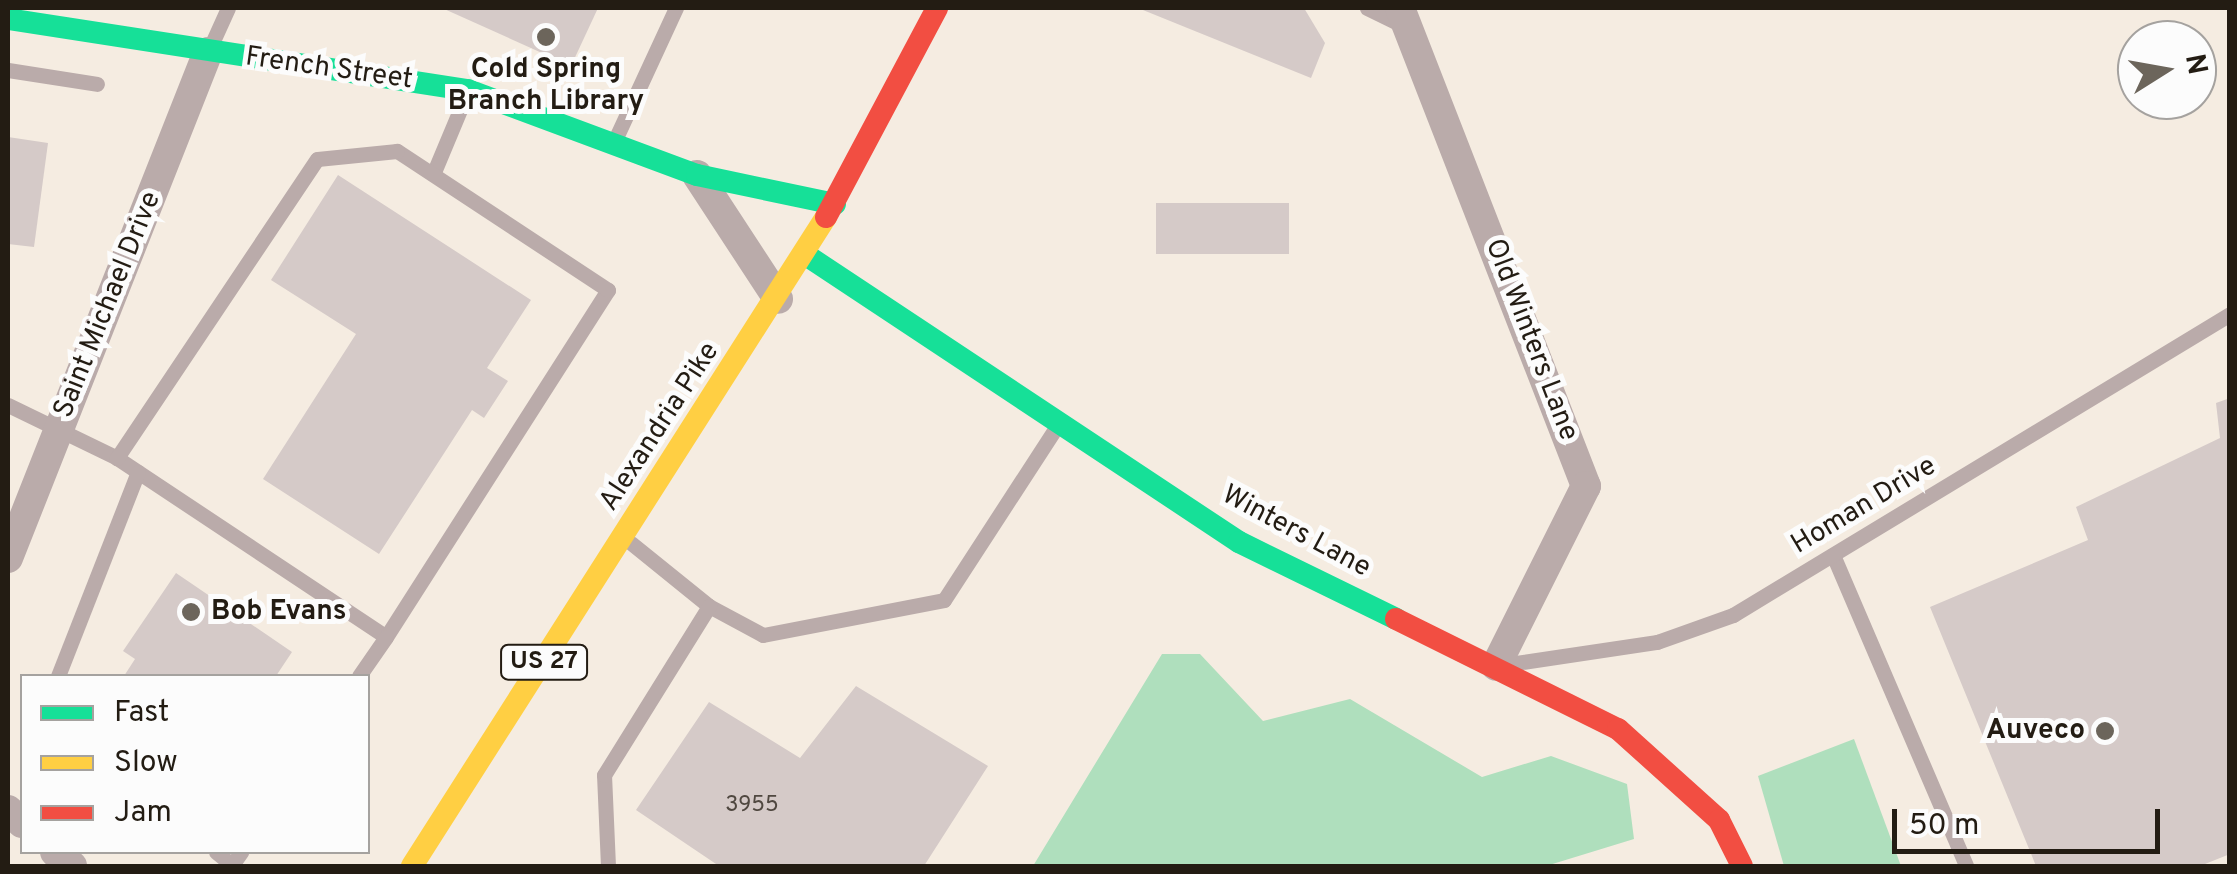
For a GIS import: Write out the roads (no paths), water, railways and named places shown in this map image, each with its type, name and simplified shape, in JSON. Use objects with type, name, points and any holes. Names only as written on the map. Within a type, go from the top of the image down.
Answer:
[{"type":"main road","name":"Alexandria Pike","points":[[414,865],[806,255],[937,8]]},
{"type":"main road","name":"French Street","points":[[13,15],[208,52],[468,90],[697,175],[835,204]]},
{"type":"main road","name":"Winters Lane","points":[[806,255],[1061,419],[1240,542],[1496,666],[1666,763],[1719,820],[1742,866]]},
{"type":"street","name":"Old Winters Lane","points":[[1404,18],[1586,486],[1496,666]]},
{"type":"street","name":"Saint Michael Drive","points":[[8,558],[208,52]]},
{"type":"street","points":[[697,175],[778,298]]},
{"type":"lane","points":[[208,52],[228,8]]},
{"type":"lane","points":[[614,142],[676,8]]},
{"type":"lane","points":[[1367,8],[1404,18]]},
{"type":"lane","points":[[8,70],[97,84]]},
{"type":"lane","points":[[434,172],[468,90]]},
{"type":"lane","points":[[117,458],[317,159],[397,151],[608,290],[360,674]]},
{"type":"lane","name":"Homan Drive","points":[[1496,666],[1658,642],[1733,615],[2230,314]]},
{"type":"lane","points":[[8,405],[117,458],[386,638]]},
{"type":"lane","points":[[624,538],[709,606],[763,635],[944,600],[1061,419]]},
{"type":"lane","points":[[59,674],[138,472]]},
{"type":"lane","points":[[1833,555],[1966,866]]},
{"type":"lane","points":[[608,866],[604,775],[709,606]]},
{"type":"lane","points":[[218,854],[232,865],[239,854]]},
{"type":"place","name":"Cold Spring Branch Library","points":[[546,37]]},
{"type":"place","name":"Bob Evans","points":[[191,612]]},
{"type":"place","name":"Auveco","points":[[2105,731]]}]
